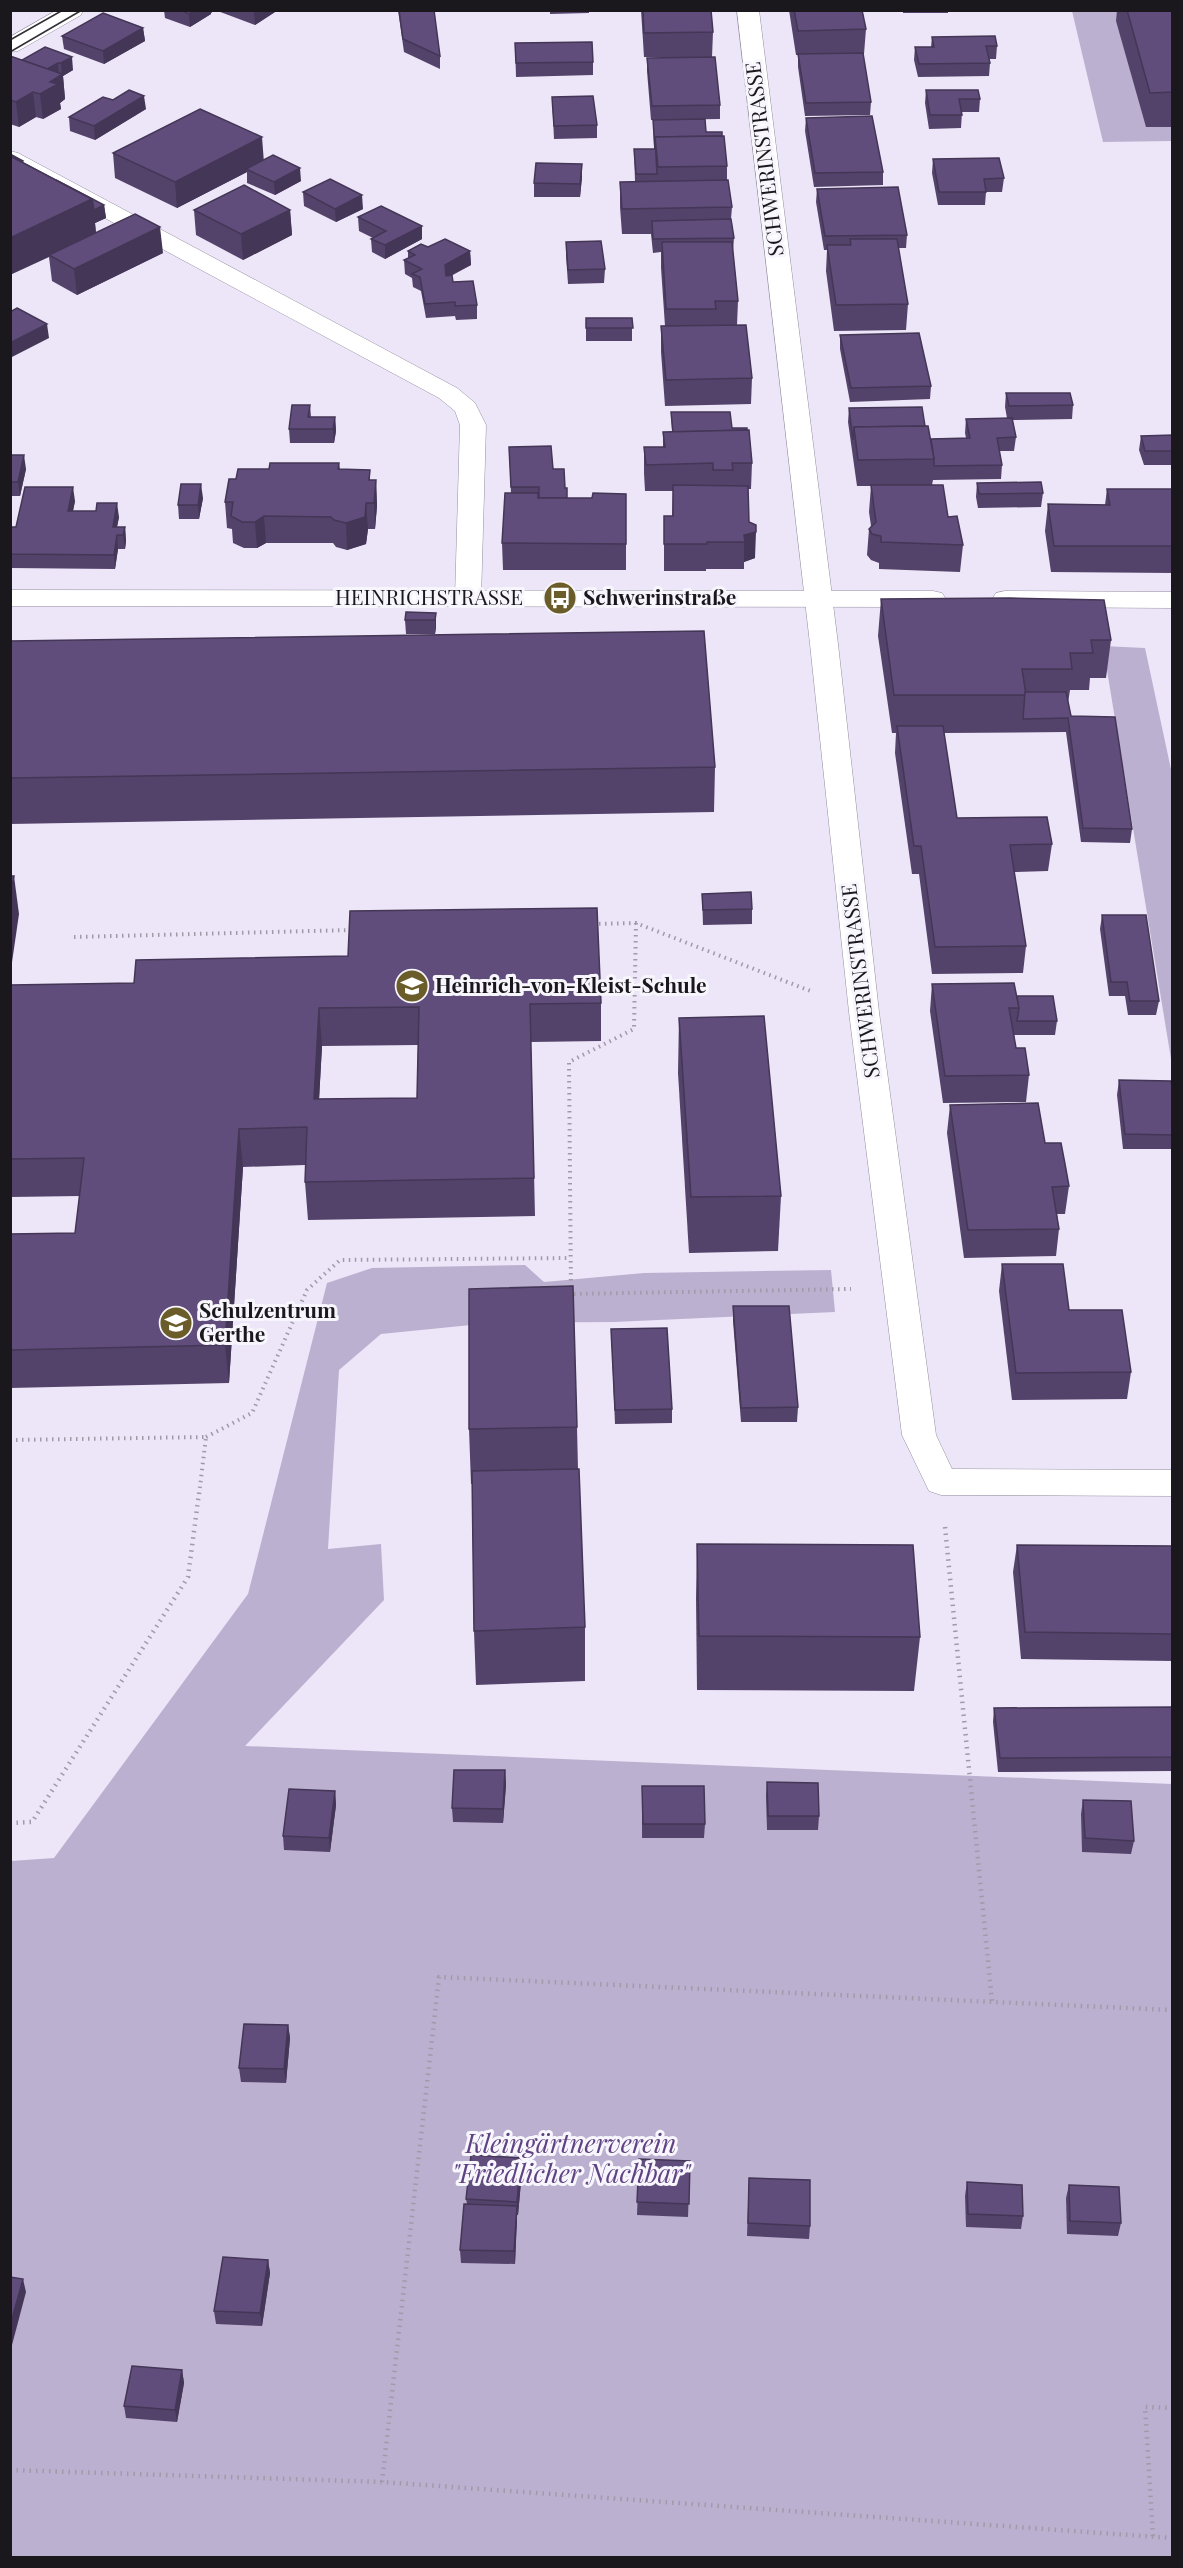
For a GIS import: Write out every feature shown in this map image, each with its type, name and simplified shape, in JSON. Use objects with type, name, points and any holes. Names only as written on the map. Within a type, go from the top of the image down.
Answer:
[{"type":"street","points":[[10,46],[73,10]]},
{"type":"street","name":"SCHWERINSTRASSE","points":[[748,10],[864,1012],[919,1435],[940,1482]]},
{"type":"street","points":[[10,158],[448,393],[466,408],[473,425],[468,598]]},
{"type":"street","name":"HEINRICHSTRASSE","points":[[10,598],[1173,600]]},
{"type":"street","points":[[940,1482],[1173,1483]]},
{"type":"path","points":[[636,923],[634,1029],[569,1062],[572,1294],[900,1288]]},
{"type":"path","points":[[588,924],[636,923],[864,1012]]},
{"type":"path","points":[[74,937],[361,930]]},
{"type":"path","points":[[10,1440],[206,1437],[252,1413],[307,1290],[340,1260],[570,1258]]},
{"type":"path","points":[[10,1823],[32,1822],[189,1577],[206,1437]]},
{"type":"path","points":[[940,1482],[972,1782],[992,2001]]},
{"type":"path","points":[[382,2482],[439,1977],[1173,2010]]},
{"type":"path","points":[[1153,2536],[1145,2407],[1173,2408]]},
{"type":"path","points":[[10,2470],[382,2482],[1173,2538]]},
{"type":"green space","points":[[1072,11],[1172,11],[1172,141],[1103,142]]},
{"type":"green space","points":[[1103,646],[1145,648],[1172,774],[1172,1065]]},
{"type":"green space","name":"Kleingärtnerverein \"Friedlicher Nachbar\"","points":[[525,1265],[544,1282],[644,1273],[831,1270],[835,1312],[614,1322],[491,1323],[381,1334],[339,1370],[328,1549],[381,1544],[384,1600],[245,1746],[1172,1784],[1172,2557],[11,2558],[11,1861],[54,1858],[248,1594],[327,1283],[372,1268]]},
{"type":"building","points":[[180,10],[194,10],[189,14]]},
{"type":"building","points":[[399,10],[434,10],[440,56],[403,39]]},
{"type":"building","points":[[643,10],[711,10],[713,32],[644,33]]},
{"type":"building","points":[[794,10],[862,10],[866,29],[798,31]]},
{"type":"building","points":[[1127,10],[1173,10],[1173,92],[1150,93]]},
{"type":"building","points":[[103,13],[143,28],[103,51],[62,36]]},
{"type":"building","points":[[995,36],[997,46],[986,46],[990,63],[919,64],[915,47],[934,47],[932,37]]},
{"type":"building","points":[[592,42],[593,62],[516,63],[515,43]]},
{"type":"building","points":[[45,47],[72,57],[47,69],[22,60]]},
{"type":"building","points":[[863,53],[871,102],[806,103],[798,54]]},
{"type":"building","points":[[10,56],[62,74],[50,82],[58,84],[40,94],[33,92],[16,102],[10,100]]},
{"type":"building","points":[[715,57],[720,105],[652,106],[647,58]]},
{"type":"building","points":[[129,90],[144,96],[94,126],[69,117],[103,97],[113,100]]},
{"type":"building","points":[[926,90],[978,90],[980,99],[959,99],[962,115],[930,115]]},
{"type":"building","points":[[593,96],[597,125],[554,126],[552,97]]},
{"type":"building","points":[[200,109],[262,137],[175,182],[113,153]]},
{"type":"building","points":[[872,116],[883,172],[815,173],[806,118]]},
{"type":"building","points":[[705,119],[706,132],[722,132],[722,136],[655,137],[657,174],[636,174],[634,149],[655,149],[653,120]]},
{"type":"building","points":[[724,136],[727,166],[658,167],[655,137]]},
{"type":"building","points":[[273,155],[300,168],[274,182],[246,169]]},
{"type":"building","points":[[10,156],[92,199],[10,238]]},
{"type":"building","points":[[999,158],[1004,178],[984,179],[986,192],[939,192],[933,159]]},
{"type":"building","points":[[536,163],[582,164],[580,184],[534,183]]},
{"type":"building","points":[[330,179],[362,195],[335,209],[303,192]]},
{"type":"building","points":[[56,180],[104,205],[94,210],[92,199]]},
{"type":"building","points":[[728,180],[732,207],[622,209],[620,182]]},
{"type":"building","points":[[244,185],[290,210],[241,234],[194,210]]},
{"type":"building","points":[[898,187],[907,235],[825,236],[817,189]]},
{"type":"building","points":[[381,206],[422,226],[385,245],[371,239],[386,231],[358,217]]},
{"type":"building","points":[[135,214],[160,227],[74,269],[49,255]]},
{"type":"building","points":[[731,219],[734,238],[653,239],[652,221]]},
{"type":"building","points":[[445,239],[470,251],[445,265],[446,276],[452,275],[453,282],[473,281],[477,305],[455,306],[455,302],[425,304],[420,277],[412,274],[422,269],[404,260],[415,255],[408,251],[421,244],[428,247]]},
{"type":"building","points":[[850,239],[897,239],[908,304],[836,305],[827,245],[851,245]]},
{"type":"building","points":[[601,241],[605,269],[568,270],[566,242]]},
{"type":"building","points":[[662,242],[732,242],[738,301],[715,301],[716,309],[666,309]]},
{"type":"building","points":[[17,308],[47,324],[10,343],[10,312]]},
{"type":"building","points":[[586,318],[632,318],[633,328],[586,328]]},
{"type":"building","points":[[746,325],[752,378],[666,380],[661,326]]},
{"type":"building","points":[[919,333],[931,386],[851,388],[840,335]]},
{"type":"building","points":[[1006,393],[1070,393],[1073,405],[1009,406]]},
{"type":"building","points":[[292,405],[310,405],[308,417],[335,417],[333,429],[289,429]]},
{"type":"building","points":[[922,407],[925,426],[854,427],[853,440],[849,408]]},
{"type":"building","points":[[671,412],[730,412],[732,428],[747,428],[747,430],[673,432]]},
{"type":"building","points":[[1012,418],[1016,437],[997,438],[1002,465],[934,466],[931,439],[970,438],[966,419]]},
{"type":"building","points":[[928,426],[934,459],[858,460],[854,427]]},
{"type":"building","points":[[749,430],[752,463],[732,463],[733,470],[713,470],[713,463],[646,465],[644,447],[665,447],[663,432]]},
{"type":"building","points":[[1173,435],[1173,451],[1145,451],[1141,436]]},
{"type":"building","points":[[551,446],[553,469],[564,469],[567,498],[539,498],[539,487],[511,487],[509,447]]},
{"type":"building","points":[[10,455],[24,455],[18,482],[10,482]]},
{"type":"building","points":[[270,463],[339,463],[338,469],[370,470],[369,480],[376,480],[374,503],[366,503],[365,517],[346,523],[331,517],[264,516],[255,522],[242,522],[231,516],[233,502],[225,502],[229,479],[236,479],[238,469],[269,469]]},
{"type":"building","points":[[1041,482],[1043,493],[979,494],[977,483]]},
{"type":"building","points":[[181,484],[201,484],[198,505],[178,505]]},
{"type":"building","points":[[673,485],[748,486],[749,522],[756,525],[756,532],[744,535],[745,542],[664,544],[664,516],[673,516]]},
{"type":"building","points":[[871,485],[943,485],[948,517],[957,516],[963,545],[881,542],[881,536],[872,534],[869,529],[876,522]]},
{"type":"building","points":[[25,487],[73,487],[68,511],[96,511],[97,503],[117,503],[113,527],[125,527],[123,535],[117,535],[114,555],[10,554],[10,527],[16,527]]},
{"type":"building","points":[[1107,489],[1173,489],[1173,546],[1054,546],[1048,504],[1110,505]]},
{"type":"building","points":[[505,493],[538,493],[538,498],[592,498],[593,493],[626,494],[626,544],[502,543]]},
{"type":"building","points":[[881,599],[1104,600],[1111,640],[1091,640],[1093,653],[1070,653],[1072,669],[1022,669],[1026,695],[894,695]]},
{"type":"building","points":[[406,612],[436,613],[435,620],[405,620]]},
{"type":"building","points":[[704,631],[715,767],[10,778],[10,641]]},
{"type":"building","points":[[1025,692],[1066,692],[1071,716],[1115,717],[1132,829],[1083,828],[1068,718],[1023,719]]},
{"type":"building","points":[[897,726],[943,726],[957,818],[1047,817],[1052,844],[1010,845],[1026,946],[935,947],[921,846],[914,846]]},
{"type":"building","points":[[10,876],[14,876],[10,897]]},
{"type":"building","points":[[751,892],[752,909],[703,910],[702,894]]},
{"type":"building","points":[[597,908],[601,1003],[530,1004],[534,1178],[305,1182],[307,1127],[239,1129],[225,1345],[10,1350],[10,1234],[75,1233],[84,1158],[10,1159],[10,985],[134,983],[136,960],[348,956],[350,911]],"holes":[[[419,1007],[417,1098],[314,1099],[319,1008]]]},
{"type":"building","points":[[1102,915],[1146,915],[1159,1001],[1130,1001],[1127,982],[1111,982]]},
{"type":"building","points":[[1014,983],[1019,1008],[1009,1008],[1016,1048],[1025,1048],[1029,1075],[945,1076],[932,984]]},
{"type":"building","points":[[1017,996],[1053,996],[1057,1021],[1017,1021],[1019,1008]]},
{"type":"building","points":[[764,1016],[781,1196],[691,1197],[679,1018]]},
{"type":"building","points":[[1119,1080],[1171,1081],[1173,1135],[1125,1134]]},
{"type":"building","points":[[1038,1103],[1045,1143],[1061,1143],[1069,1186],[1052,1187],[1059,1229],[968,1230],[950,1105]]},
{"type":"building","points":[[1002,1264],[1063,1264],[1069,1310],[1122,1310],[1131,1372],[1016,1373]]},
{"type":"building","points":[[573,1286],[577,1427],[469,1429],[469,1289]]},
{"type":"building","points":[[733,1306],[789,1306],[798,1407],[741,1408]]},
{"type":"building","points":[[667,1328],[672,1409],[615,1410],[611,1329]]},
{"type":"building","points":[[579,1469],[585,1627],[474,1631],[472,1471]]},
{"type":"building","points":[[697,1544],[913,1545],[920,1637],[699,1636]]},
{"type":"building","points":[[1017,1545],[1173,1546],[1173,1634],[1025,1632]]},
{"type":"building","points":[[1173,1707],[1173,1757],[1000,1758],[994,1708]]},
{"type":"building","points":[[454,1770],[505,1770],[503,1809],[452,1808]]},
{"type":"building","points":[[767,1782],[818,1783],[819,1816],[768,1816]]},
{"type":"building","points":[[642,1786],[704,1786],[705,1824],[643,1824]]},
{"type":"building","points":[[289,1789],[335,1791],[329,1838],[283,1836]]},
{"type":"building","points":[[1083,1800],[1131,1801],[1134,1841],[1085,1838]]},
{"type":"building","points":[[244,2024],[288,2025],[284,2069],[239,2068]]},
{"type":"building","points":[[471,2155],[521,2158],[517,2202],[466,2199]]},
{"type":"building","points":[[639,2159],[690,2161],[689,2204],[637,2202]]},
{"type":"building","points":[[749,2178],[810,2180],[810,2226],[748,2223]]},
{"type":"building","points":[[967,2182],[1022,2185],[1023,2216],[968,2214]]},
{"type":"building","points":[[1069,2185],[1119,2187],[1121,2223],[1070,2221]]},
{"type":"building","points":[[464,2204],[517,2206],[514,2251],[460,2250]]},
{"type":"building","points":[[223,2257],[268,2260],[260,2313],[214,2311]]},
{"type":"building","points":[[10,2277],[23,2279],[10,2326]]},
{"type":"building","points":[[132,2366],[182,2370],[175,2410],[124,2406]]},
{"type":"tram line","points":[[10,40],[63,10]]},
{"type":"tram line","points":[[10,52],[82,10]]},
{"type":"place","name":"Schwerinstraße","points":[[560,598]]},
{"type":"place","name":"Heinrich-von-Kleist-Schule","points":[[412,986]]},
{"type":"place","name":"Schulzentrum Gerthe","points":[[176,1323]]}]
